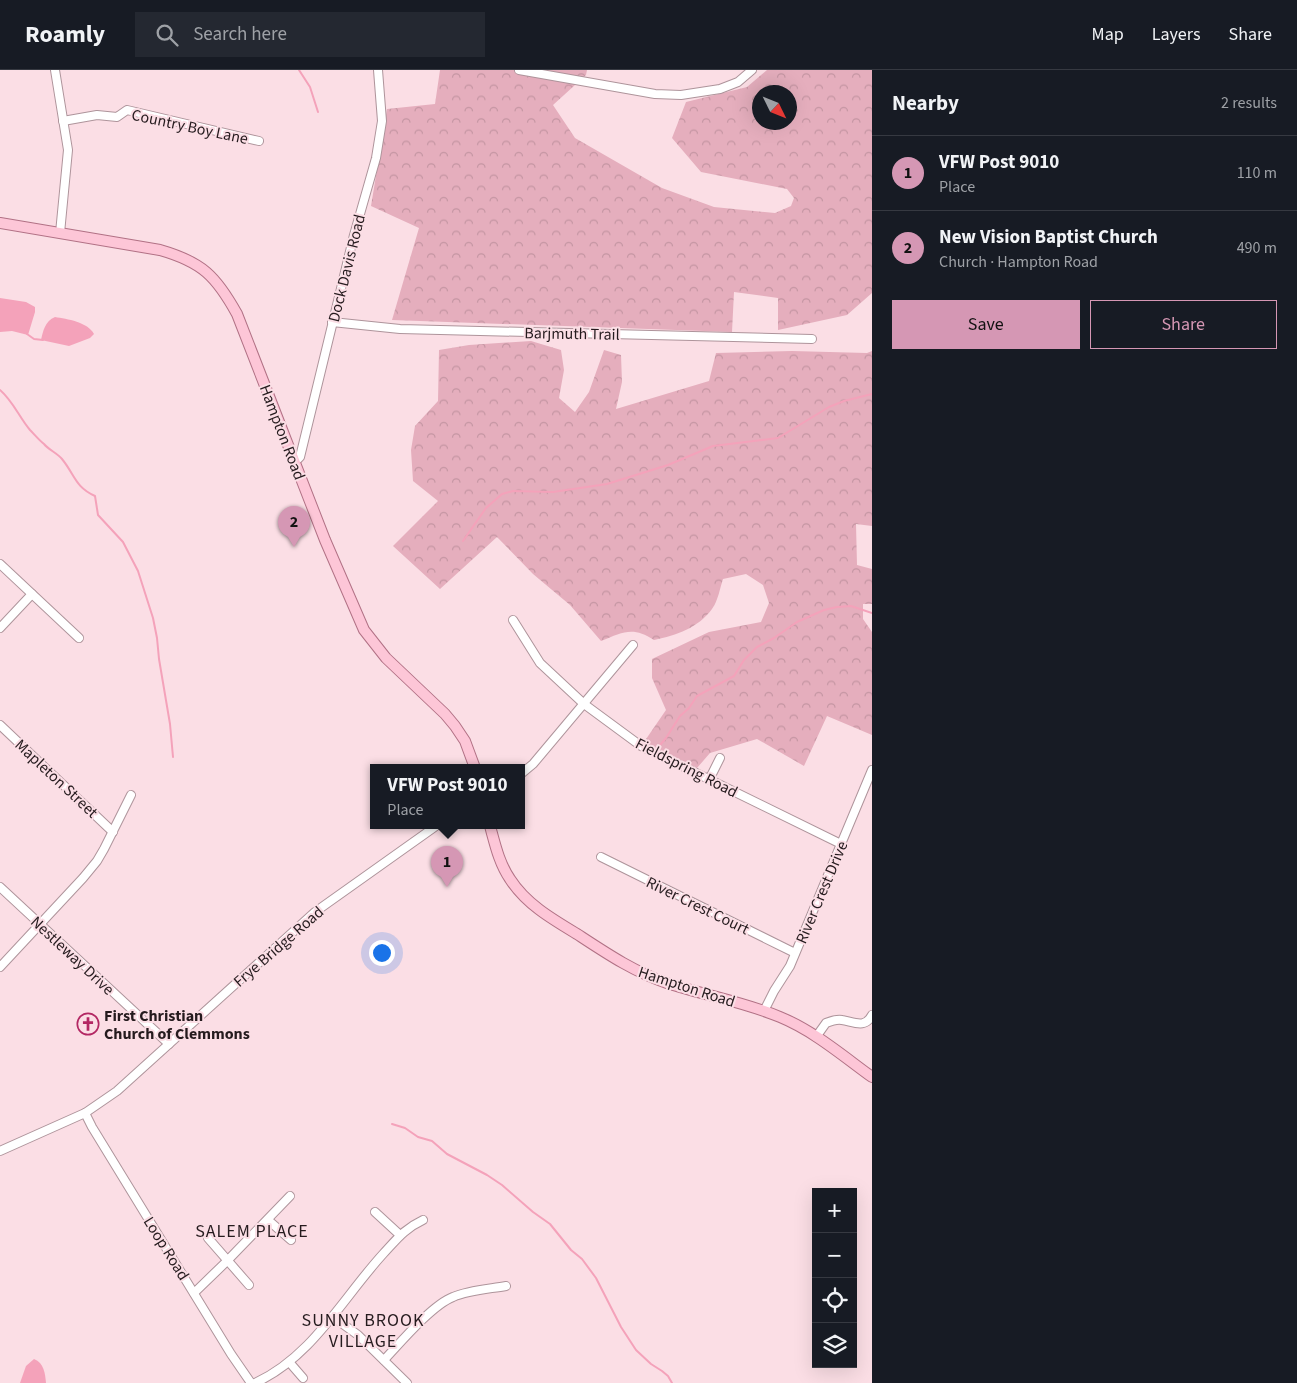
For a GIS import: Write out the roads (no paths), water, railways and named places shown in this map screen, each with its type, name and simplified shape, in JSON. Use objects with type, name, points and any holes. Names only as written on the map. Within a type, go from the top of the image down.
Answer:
[{"type":"main road","name":"Hampton Road","points":[[0,223],[160,250],[191,261],[219,284],[237,314],[294,463],[347,594],[364,630],[386,658],[445,714],[455,726],[465,741],[474,764]]},
{"type":"main road","name":"Hampton Road","points":[[491,829],[499,860],[510,880],[528,900],[558,922],[608,954],[647,975],[764,1011],[790,1022],[816,1037],[872,1078]]},
{"type":"street","points":[[55,70],[68,150],[60,233]]},
{"type":"street","name":"Dock Davis Road","points":[[294,463],[300,457],[354,235],[376,158],[382,121],[378,70]]},
{"type":"street","points":[[519,70],[655,94],[681,96],[720,89],[738,82],[752,70]]},
{"type":"street","name":"Country Boy Lane","points":[[63,121],[98,115],[117,117],[127,110],[259,141]]},
{"type":"street","name":"Barjmuth Trail","points":[[332,322],[400,329],[812,339]]},
{"type":"street","points":[[0,564],[79,638]]},
{"type":"street","points":[[0,628],[32,594]]},
{"type":"street","name":"Fieldspring Road","points":[[512,620],[540,663],[584,704],[641,746],[841,844]]},
{"type":"street","points":[[525,771],[533,764],[633,645]]},
{"type":"street","name":"Mapleton Street","points":[[0,725],[113,832]]},
{"type":"street","points":[[709,780],[720,758]]},
{"type":"street","name":"River Crest Drive","points":[[764,1011],[795,953],[872,770]]},
{"type":"street","points":[[0,967],[83,878],[104,849],[131,795]]},
{"type":"street","name":"Frye Bridge Road","points":[[0,1151],[85,1112],[117,1090],[315,912],[432,829]]},
{"type":"street","name":"River Crest Court","points":[[601,857],[795,953]]},
{"type":"street","name":"Nestleway Drive","points":[[0,887],[169,1044]]},
{"type":"street","points":[[816,1037],[826,1023],[841,1020],[862,1024],[867,1022],[872,1015]]},
{"type":"street","name":"Loop Road","points":[[85,1112],[92,1127],[251,1383]]},
{"type":"street","points":[[194,1293],[290,1196]]},
{"type":"street","points":[[375,1212],[400,1235]]},
{"type":"street","points":[[268,1220],[291,1240]]},
{"type":"street","points":[[255,1383],[271,1376],[290,1363],[333,1317],[400,1235],[408,1227],[423,1220]]},
{"type":"street","points":[[208,1238],[249,1285]]},
{"type":"street","points":[[384,1360],[445,1301],[460,1295],[506,1286]]},
{"type":"street","points":[[333,1317],[358,1335],[407,1383]]},
{"type":"street","points":[[290,1363],[303,1378]]},
{"type":"waterway","points":[[299,70],[310,87],[318,112]]},
{"type":"waterway","points":[[27,334],[34,339],[43,340]]},
{"type":"waterway","points":[[0,390],[9,399],[30,430],[62,459],[83,489],[95,496],[98,515],[123,542],[138,571],[153,618],[157,638],[173,757]]},
{"type":"waterway","points":[[463,541],[486,508],[502,494],[513,491],[553,492],[607,484],[668,465],[713,446],[778,438],[829,407],[872,394]]},
{"type":"waterway","points":[[655,751],[697,696],[734,676],[744,660],[757,647],[797,622],[824,610],[851,606],[872,613]]},
{"type":"waterway","points":[[392,1124],[405,1128],[418,1137],[432,1141],[447,1154],[487,1175],[550,1224],[571,1250],[582,1259],[596,1278],[621,1327],[636,1350],[668,1376],[672,1383]]},
{"type":"place","name":"New Vision Baptist Church","points":[[294,547]]},
{"type":"place","name":"VFW Post 9010","points":[[447,887]]},
{"type":"place","name":"First Christian Church of Clemmons","points":[[88,1024]]},
{"type":"district","name":"SALEM PLACE","points":[[252,1231]]},
{"type":"district","name":"SUNNY BROOK VILLAGE","points":[[363,1330]]}]
